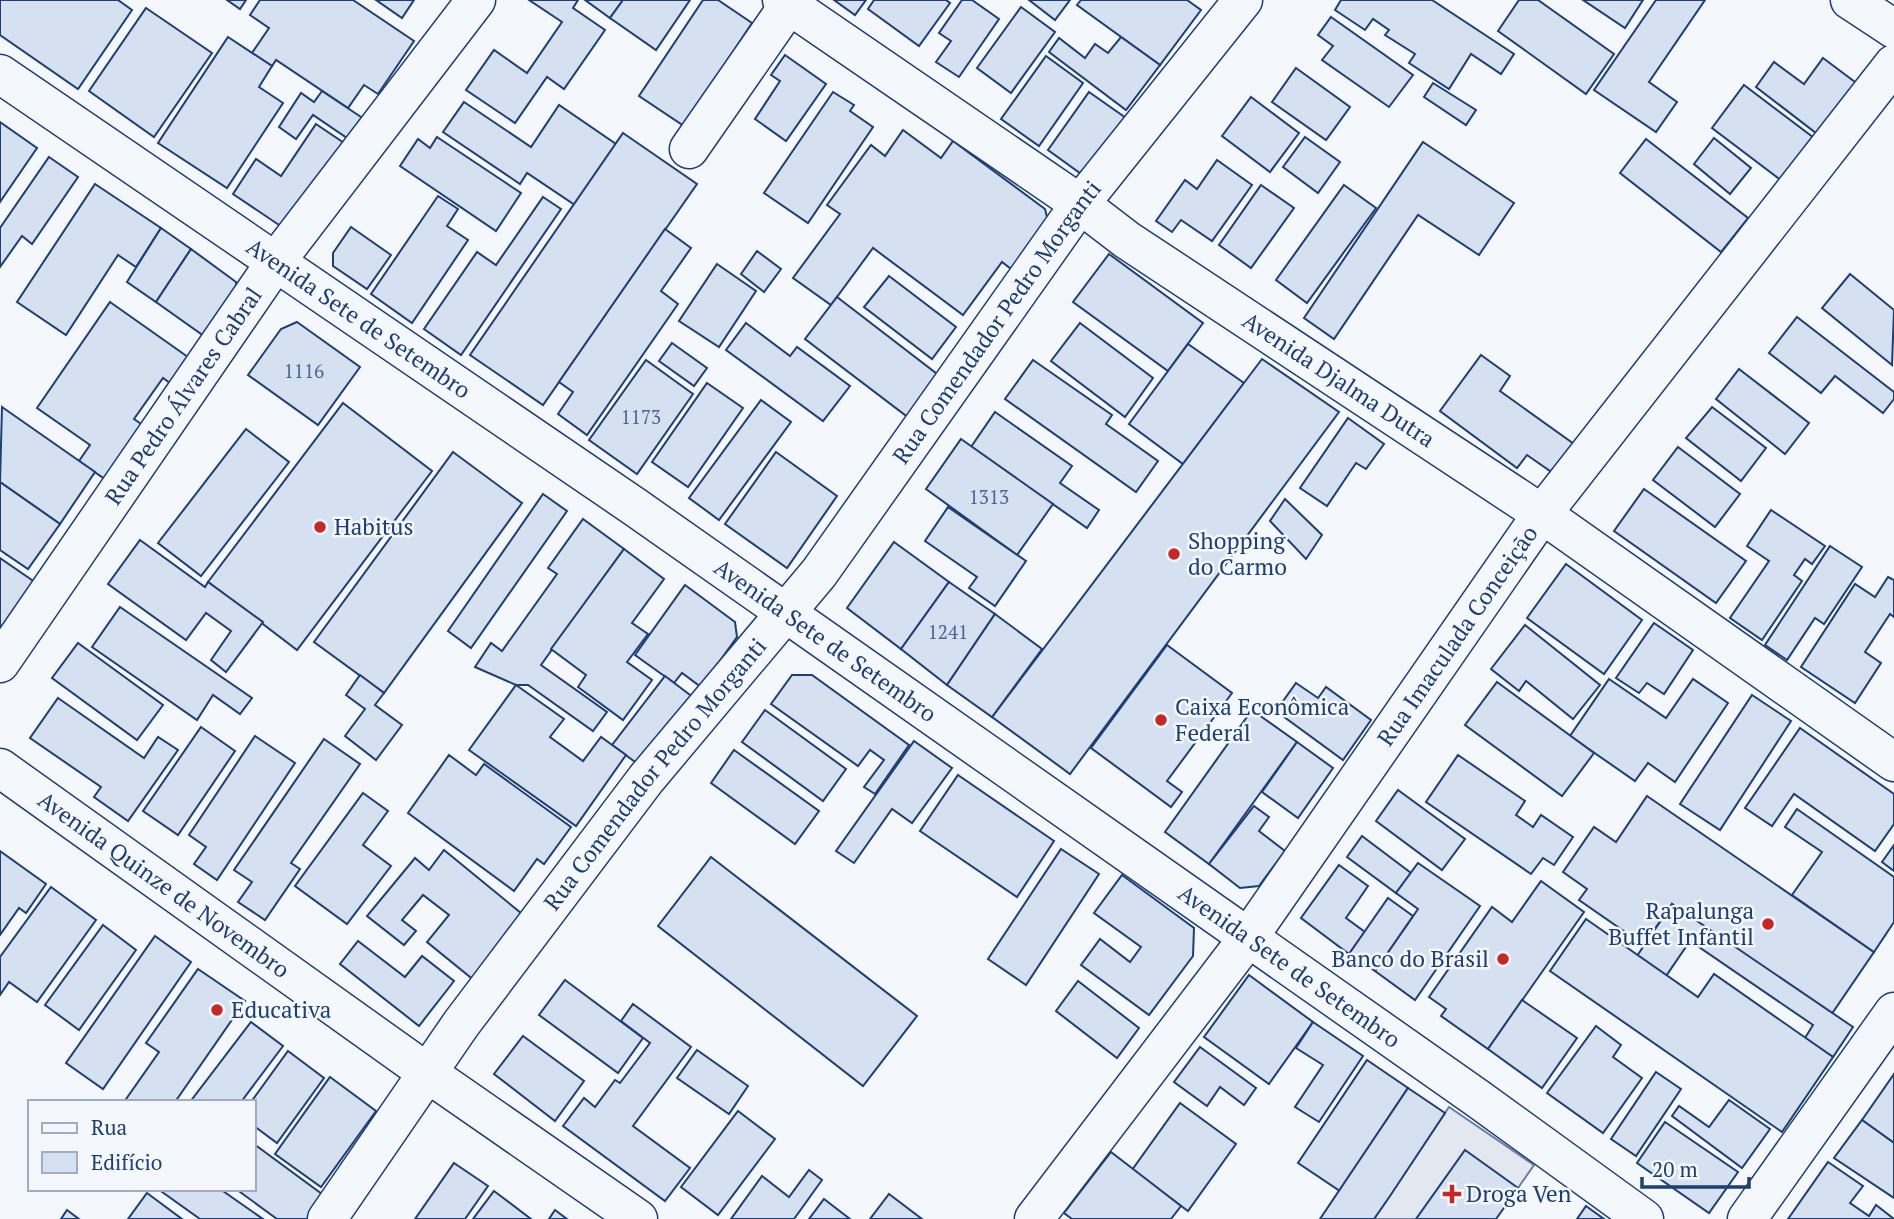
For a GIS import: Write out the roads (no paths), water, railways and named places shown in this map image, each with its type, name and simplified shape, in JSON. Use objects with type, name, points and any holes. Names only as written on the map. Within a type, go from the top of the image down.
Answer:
[{"type":"street","name":"Rua Pedro Álvares Cabral","points":[[0,663],[277,260],[476,0]]},
{"type":"street","name":"Rua Comendador Pedro Morganti","points":[[327,1219],[461,1024],[646,779],[819,573],[1080,204],[1242,0]]},
{"type":"street","points":[[1850,0],[1894,29]]},
{"type":"street","name":"Avenida Djalma Dutra","points":[[785,2],[1080,204],[1127,240],[1542,514],[1894,762]]},
{"type":"street","points":[[689,149],[785,2]]},
{"type":"street","name":"Rua Imaculada Conceição","points":[[1034,1219],[1248,938],[1542,514],[1894,64]]},
{"type":"street","name":"Avenida Sete de Setembro","points":[[0,74],[277,260],[785,612],[1644,1219]]},
{"type":"street","name":"Avenida Quinze de Novembro","points":[[0,768],[429,1074],[638,1219]]},
{"type":"street","points":[[1747,1219],[1894,1012]]},
{"type":"place","name":"Habitus","points":[[320,527]]},
{"type":"place","name":"Shopping do Carmo","points":[[1174,554]]},
{"type":"place","name":"Caixa Econômica Federal","points":[[1161,720]]},
{"type":"place","name":"Rapalunga Buffet Infantil","points":[[1768,924]]},
{"type":"place","name":"Banco do Brasil","points":[[1503,959]]},
{"type":"place","name":"Educativa","points":[[217,1010]]},
{"type":"place","name":"Droga Ven","points":[[1452,1194]]}]
